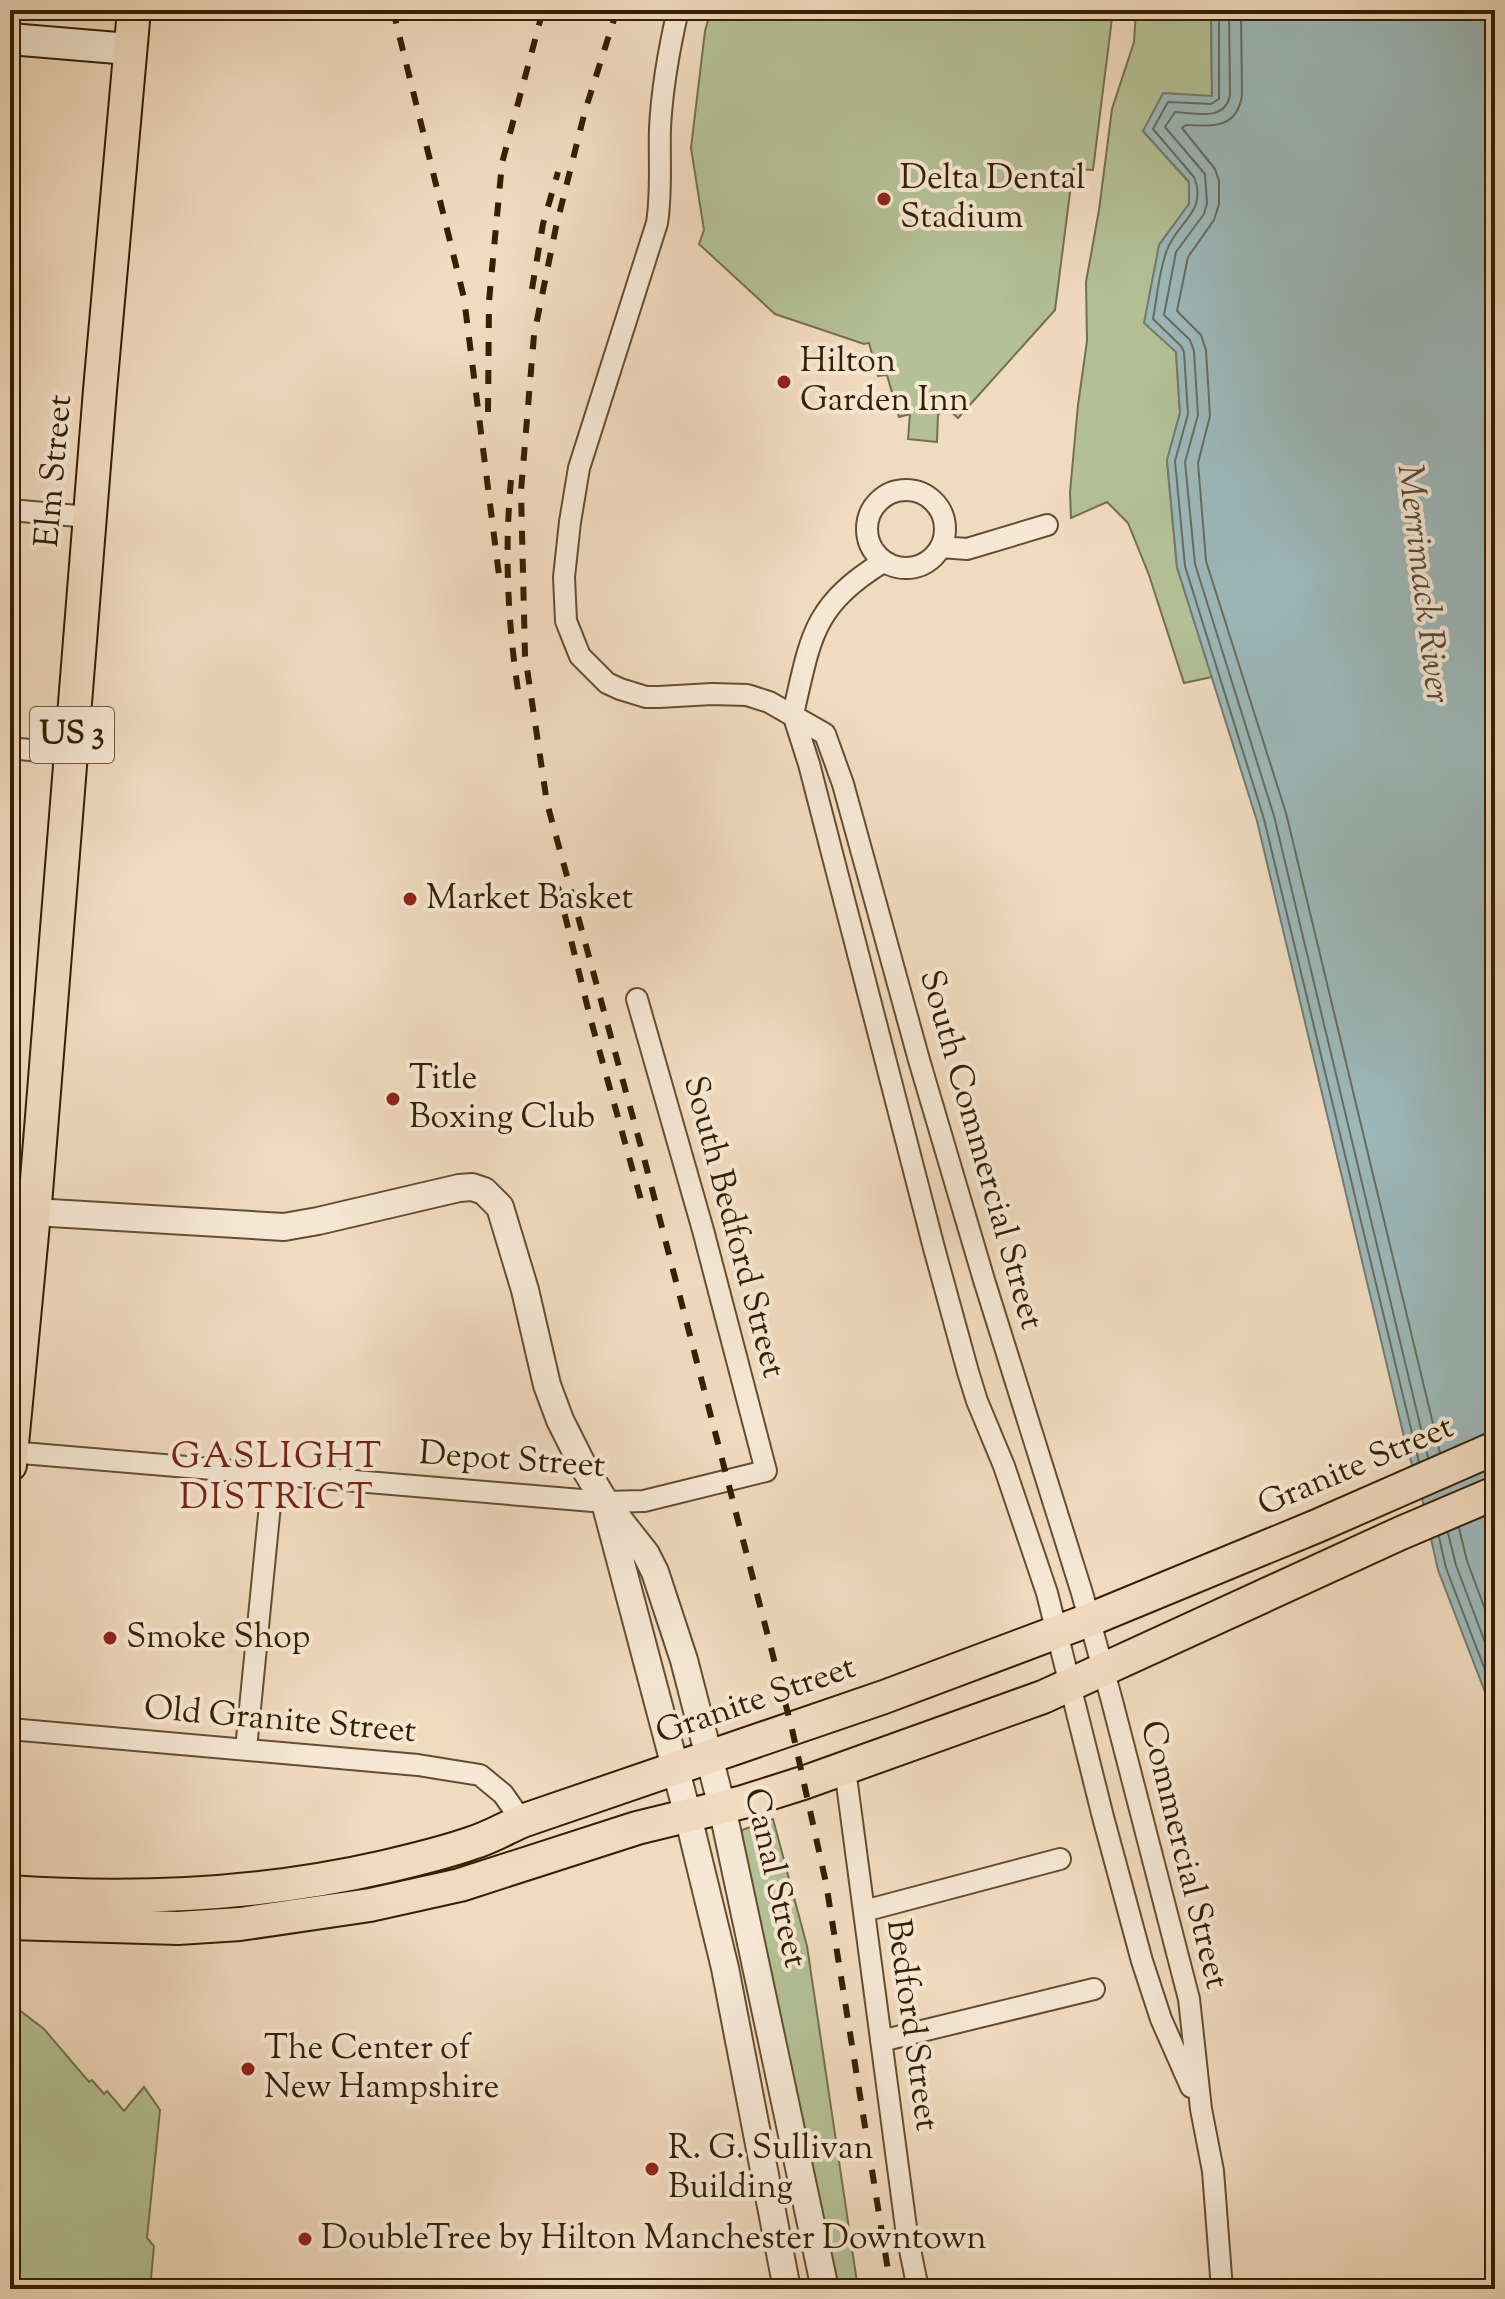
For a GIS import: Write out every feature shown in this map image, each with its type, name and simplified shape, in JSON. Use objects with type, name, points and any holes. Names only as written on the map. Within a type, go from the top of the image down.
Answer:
[{"type":"main road","name":"Elm Street","points":[[10,1456],[22,1212],[70,754],[134,10]]},
{"type":"main road","points":[[10,39],[129,49]]},
{"type":"main road","name":"Granite Street","points":[[10,1892],[162,1896],[291,1885],[348,1875],[474,1843],[522,1821],[884,1697],[1089,1620],[1495,1448]]},
{"type":"main road","points":[[10,1923],[178,1928],[240,1924],[329,1912],[449,1888],[637,1828],[722,1807],[845,1769],[1043,1697],[1495,1493]]},
{"type":"street","name":"South Commercial Street","points":[[678,10],[666,64],[661,112],[661,201],[657,223],[579,468],[564,577],[566,621],[580,656],[607,683],[620,689],[646,697],[747,695],[769,702],[825,734],[843,784],[919,1060],[1026,1420],[1089,1620]]},
{"type":"street","points":[[916,491],[927,495],[936,503],[945,524],[941,547],[926,563],[916,567],[893,567],[874,553],[868,542],[868,517],[882,497],[893,492],[916,491]]},
{"type":"street","points":[[10,510],[89,517]]},
{"type":"street","points":[[941,547],[967,549],[1047,525]]},
{"type":"street","points":[[793,714],[810,642],[821,617],[837,596],[860,576],[883,562]]},
{"type":"street","name":"South Commercial Street","points":[[793,714],[809,764],[964,1359],[1030,1542],[1057,1632]]},
{"type":"street","points":[[10,748],[70,754]]},
{"type":"street","name":"South Bedford Street","points":[[637,999],[703,1230],[766,1471]]},
{"type":"street","name":"Canal Street","points":[[22,1212],[284,1227],[472,1187],[484,1191],[500,1207],[525,1290],[547,1385],[560,1420],[605,1502],[646,1554],[684,1660],[722,1807],[825,2289]]},
{"type":"street","name":"Depot Street","points":[[10,1456],[605,1502],[644,1501],[766,1471]]},
{"type":"street","points":[[246,1749],[273,1474]]},
{"type":"street","name":"Canal Street","points":[[605,1502],[725,1968],[787,2289]]},
{"type":"street","name":"Commercial Street","points":[[1089,1620],[1189,1999],[1201,2109],[1213,2171],[1222,2289]]},
{"type":"street","name":"Commercial Street","points":[[1057,1632],[1142,1961],[1161,2019],[1201,2109]]},
{"type":"street","name":"Old Granite Street","points":[[10,1729],[418,1765],[480,1775],[503,1794],[522,1821]]},
{"type":"street","name":"Bedford Street","points":[[845,1769],[907,2235],[918,2289]]},
{"type":"street","points":[[864,1911],[1060,1859]]},
{"type":"street","points":[[881,2041],[1094,1989]]},
{"type":"green space","name":"Delta Dental Stadium","points":[[711,10],[1113,10],[1093,170],[1073,169],[1055,310],[958,418],[946,407],[938,415],[937,442],[908,439],[910,414],[899,417],[887,375],[878,376],[869,343],[864,344],[775,314],[699,244],[704,230],[691,148],[705,31]]},
{"type":"green space","points":[[1136,10],[1211,10],[1212,96],[1143,131],[1189,182],[1189,204],[1159,245],[1176,352],[1180,413],[1167,461],[1177,567],[1212,677],[1184,683],[1149,575],[1128,523],[1107,502],[1071,518],[1070,492],[1087,341],[1086,282],[1112,109],[1134,42]]},
{"type":"green space","points":[[773,1819],[807,1946],[858,2289],[837,2289],[741,1838],[742,1830]]},
{"type":"green space","points":[[10,2003],[44,2029],[89,2082],[92,2080],[104,2094],[107,2091],[124,2111],[144,2087],[160,2110],[147,2238],[154,2246],[150,2289],[10,2289]]},
{"type":"water","name":"Merrimack River","points":[[1211,10],[1495,10],[1495,1718],[1438,1570],[1257,821],[1177,567],[1167,460],[1180,413],[1176,352],[1144,323],[1159,245],[1189,204],[1189,182],[1143,131],[1163,93],[1212,96]]},
{"type":"railway","points":[[393,10],[464,298],[500,583]]},
{"type":"railway","points":[[488,412],[489,301],[502,163],[543,10]]},
{"type":"railway","points":[[617,10],[585,111],[556,227],[534,335],[521,491],[525,655],[547,803],[644,1158],[792,1729],[826,1883],[891,2289]]},
{"type":"railway","points":[[532,289],[543,224],[558,172]]},
{"type":"railway","points":[[511,480],[508,592],[520,703]]},
{"type":"railway","points":[[558,887],[641,1200]]},
{"type":"place","name":"Delta Dental Stadium","points":[[884,199]]},
{"type":"place","name":"Hilton Garden Inn","points":[[784,382]]},
{"type":"place","name":"Market Basket","points":[[410,899]]},
{"type":"place","name":"Title Boxing Club","points":[[393,1099]]},
{"type":"place","name":"Smoke Shop","points":[[110,1638]]},
{"type":"place","name":"The Center of New Hampshire","points":[[248,2069]]},
{"type":"place","name":"R. G. Sullivan Building","points":[[652,2169]]},
{"type":"place","name":"DoubleTree by Hilton Manchester Downtown","points":[[305,2239]]},
{"type":"district","name":"GASLIGHT DISTRICT","points":[[277,1478]]}]
